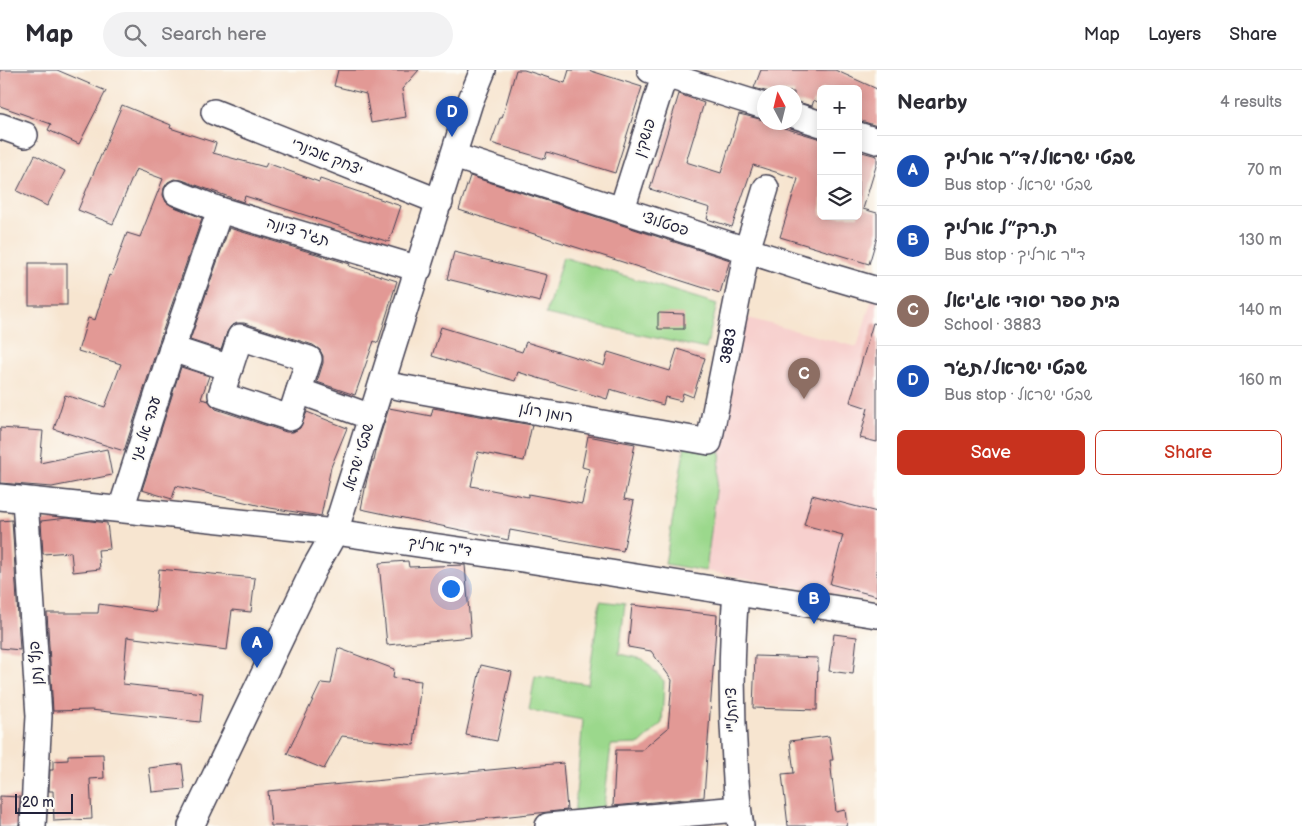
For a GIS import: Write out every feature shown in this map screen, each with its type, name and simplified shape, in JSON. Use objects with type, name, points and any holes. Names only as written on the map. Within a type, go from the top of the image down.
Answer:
[{"type":"street","name":"שבטי ישראל","points":[[191,826],[314,569],[335,532],[440,202],[478,72]]},
{"type":"street","points":[[664,72],[757,104]]},
{"type":"street","name":"פושקין","points":[[622,209],[664,72]]},
{"type":"street","name":"יצחק אבינרי","points":[[214,112],[440,202]]},
{"type":"street","points":[[802,118],[817,123]]},
{"type":"street","points":[[0,126],[25,135]]},
{"type":"street","points":[[862,136],[877,141]]},
{"type":"street","name":"פסטלוצי","points":[[454,156],[802,268],[877,290]]},
{"type":"street","name":"3883","points":[[710,442],[747,250],[766,188]]},
{"type":"street","name":"תג'ר ציונה","points":[[177,193],[220,210],[419,269]]},
{"type":"street","name":"עבד אל גני","points":[[121,510],[172,349],[220,210]]},
{"type":"street","points":[[240,337],[309,359],[298,391],[290,418],[220,395],[240,337]]},
{"type":"street","points":[[172,349],[230,368]]},
{"type":"street","name":"רומן רולן","points":[[382,384],[710,442]]},
{"type":"street","points":[[298,391],[371,417]]},
{"type":"street","name":"ד\"ר ארליך","points":[[0,497],[335,532],[831,606],[877,615]]},
{"type":"street","name":"פנץ נתן","points":[[25,500],[39,716],[33,826]]},
{"type":"street","points":[[291,528],[301,534],[309,546],[314,569]]},
{"type":"street","name":"ציהתל\"י","points":[[736,593],[731,666],[732,728],[739,817]]},
{"type":"street","points":[[548,826],[739,817]]},
{"type":"shaded area","points":[[872,299],[877,300],[877,602],[706,571],[721,452],[744,317],[857,347]]},
{"type":"green space","points":[[563,257],[717,304],[706,349],[546,314]]},
{"type":"green space","points":[[685,445],[721,452],[706,571],[665,564]]},
{"type":"green space","points":[[600,601],[625,604],[619,654],[643,659],[664,681],[662,723],[640,744],[611,745],[603,813],[574,816],[583,720],[529,710],[535,676],[588,684]]},
{"type":"building","points":[[0,70],[57,70],[106,91],[79,144],[48,130],[51,124],[0,106]]},
{"type":"building","points":[[338,70],[419,70],[402,89],[406,117],[371,123],[366,94],[334,86]]},
{"type":"building","points":[[516,70],[524,70],[565,83],[569,70],[588,70],[642,87],[615,173],[547,152],[545,159],[491,143],[500,118],[502,118]]},
{"type":"building","points":[[761,70],[835,70],[877,89],[877,126],[862,121],[862,85],[817,85],[817,102],[814,100],[812,106],[802,103],[802,85],[757,85],[757,89],[754,88]]},
{"type":"building","points":[[679,94],[704,103],[686,162],[721,173],[739,114],[757,118],[757,130],[791,130],[817,138],[817,220],[862,220],[862,152],[877,156],[877,163],[863,209],[877,213],[877,237],[869,264],[780,237],[798,179],[753,165],[732,227],[707,219],[710,208],[650,189]]},
{"type":"building","points":[[122,105],[171,125],[170,128],[216,143],[213,153],[265,167],[267,163],[319,182],[320,179],[401,206],[389,242],[245,196],[243,202],[182,180],[174,179],[168,182],[164,188],[163,195],[166,202],[202,218],[124,451],[54,429],[65,395],[105,407],[121,364],[78,351],[88,318],[95,320],[109,275],[111,276],[127,233],[140,237],[163,179],[136,169],[113,224],[78,210]]},
{"type":"building","points":[[35,155],[65,171],[47,206],[17,191]]},
{"type":"building","points":[[470,176],[730,260],[720,293],[459,210]]},
{"type":"building","points":[[229,228],[350,264],[349,266],[397,281],[378,343],[374,341],[355,395],[317,382],[323,363],[323,356],[320,350],[313,345],[244,323],[237,323],[231,326],[221,350],[190,340]]},
{"type":"building","points":[[454,252],[547,275],[540,302],[447,279]]},
{"type":"building","points":[[29,263],[67,263],[67,305],[29,305]]},
{"type":"building","points":[[658,313],[684,314],[684,329],[658,329]]},
{"type":"building","points":[[873,323],[877,324],[877,442],[860,438],[868,408],[850,402]]},
{"type":"building","points":[[441,327],[522,352],[526,342],[604,366],[608,352],[670,371],[677,349],[705,358],[693,397],[683,393],[681,401],[665,397],[663,405],[610,389],[607,399],[518,372],[515,381],[432,356]]},
{"type":"building","points":[[181,367],[209,376],[201,399],[209,401],[216,409],[286,432],[293,432],[300,428],[307,412],[347,428],[331,467],[321,516],[270,508],[176,486],[172,499],[142,490]]},
{"type":"building","points":[[389,408],[431,416],[433,408],[532,425],[524,461],[478,452],[471,486],[528,497],[528,494],[582,504],[589,469],[582,467],[588,436],[635,444],[624,499],[634,501],[623,551],[510,530],[508,540],[361,509],[367,479]]},
{"type":"building","points":[[0,428],[43,431],[40,463],[107,449],[112,475],[52,487],[0,483]]},
{"type":"building","points":[[812,495],[877,512],[877,596],[830,584],[843,535],[804,525]]},
{"type":"building","points":[[67,518],[107,523],[110,549],[98,550],[100,569],[73,572],[71,552],[43,554],[41,521]]},
{"type":"building","points":[[12,520],[20,650],[0,648],[0,521]]},
{"type":"building","points":[[408,561],[409,567],[465,565],[471,637],[387,645],[379,563]]},
{"type":"building","points":[[159,569],[255,578],[251,612],[232,610],[227,650],[127,637],[123,684],[203,693],[200,722],[91,710],[53,711],[47,613],[98,613],[99,604],[155,612]]},
{"type":"building","points":[[632,605],[717,615],[704,797],[613,806],[616,750],[642,750],[668,728],[672,680],[651,651],[628,647]]},
{"type":"building","points":[[834,634],[857,637],[853,674],[829,671]]},
{"type":"building","points":[[338,648],[394,669],[393,678],[421,681],[414,745],[342,736],[324,769],[287,754],[321,683],[331,684]]},
{"type":"building","points":[[755,656],[818,658],[817,710],[753,708]]},
{"type":"building","points":[[481,665],[512,672],[497,741],[466,735]]},
{"type":"building","points":[[829,736],[833,760],[830,760],[836,812],[845,810],[847,826],[788,826],[782,774],[794,773],[790,741]]},
{"type":"building","points":[[103,754],[104,778],[90,779],[92,819],[54,821],[53,791],[49,791],[50,770],[53,770],[53,761],[68,760],[68,755]]},
{"type":"building","points":[[563,763],[567,810],[416,826],[271,826],[268,791]]},
{"type":"building","points":[[182,764],[185,789],[152,792],[149,768]]},
{"type":"building","points":[[0,796],[20,797],[19,826],[0,826]]},
{"type":"place","name":"שבטי ישראל/תג׳ר","points":[[452,137]]},
{"type":"place","name":"בית ספר יסודי אג'יאל","points":[[804,399]]},
{"type":"place","name":"ת.רק״ל ארליך","points":[[814,624]]},
{"type":"place","name":"שבטי ישראל/ד״ר ארליך","points":[[257,668]]}]
